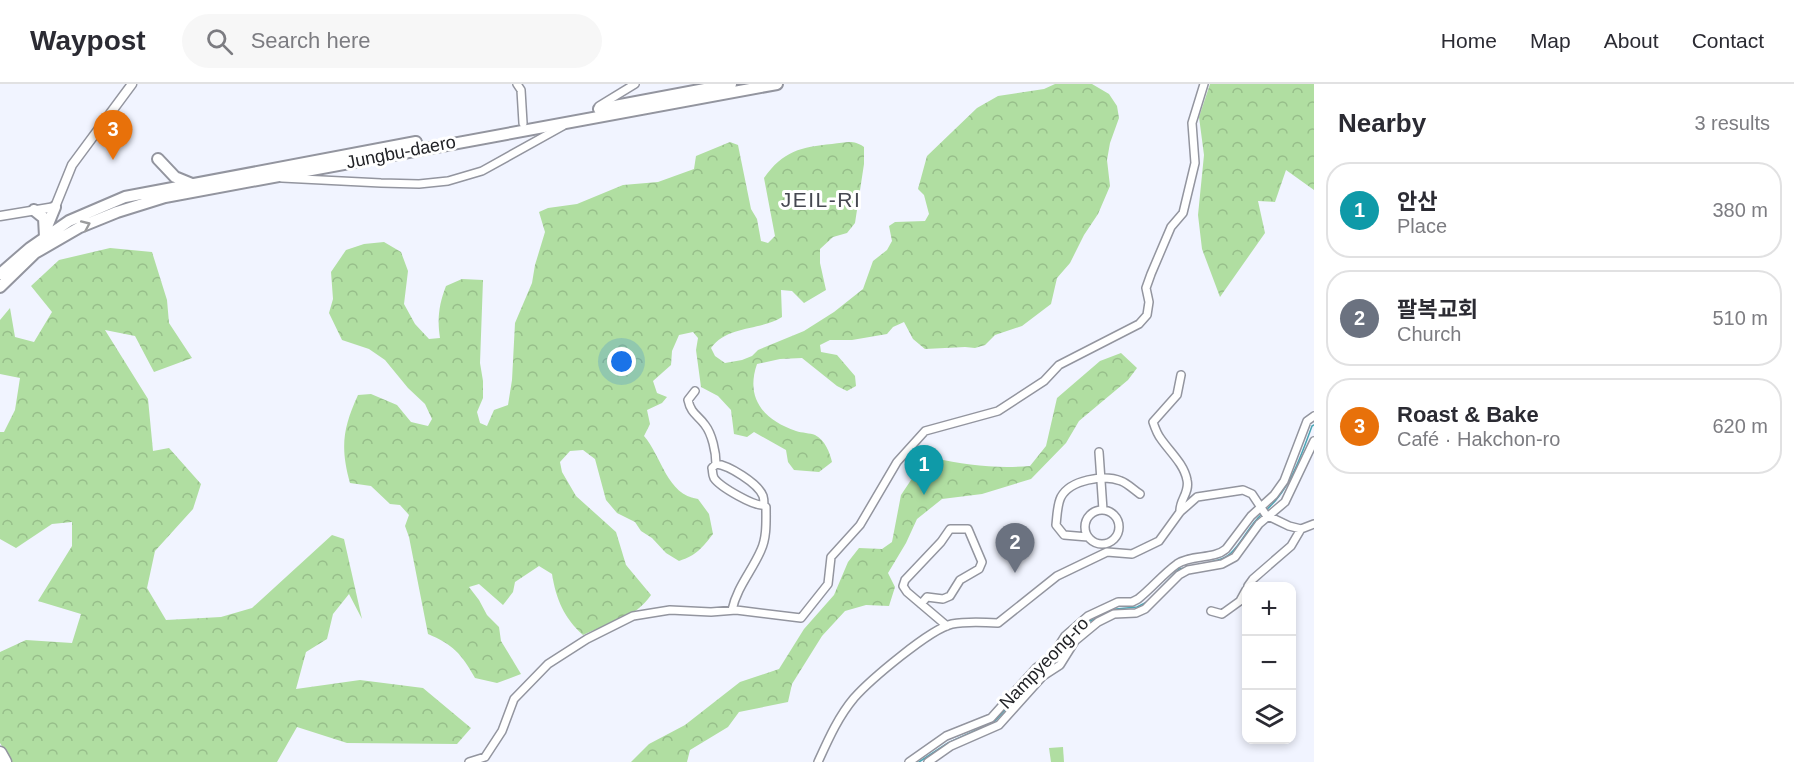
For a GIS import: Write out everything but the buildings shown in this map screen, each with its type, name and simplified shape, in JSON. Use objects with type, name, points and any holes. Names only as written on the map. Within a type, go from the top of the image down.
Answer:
[{"type":"highway","points":[[0,753],[5,762]]},
{"type":"main road","name":"Jungbu-daero","points":[[33,250],[45,234],[125,198],[731,84]]},
{"type":"main road","name":"Jungbu-daero","points":[[33,250],[117,212],[165,197],[777,84]]},
{"type":"main road","points":[[162,156],[171,174],[181,181],[192,184]]},
{"type":"main road","points":[[45,234],[55,207]]},
{"type":"main road","points":[[34,210],[44,218],[45,234]]},
{"type":"main road","points":[[0,265],[11,256],[33,250]]},
{"type":"main road","points":[[0,274],[33,250]]},
{"type":"main road","points":[[0,287],[33,250]]},
{"type":"main road","points":[[0,294],[33,250]]},
{"type":"street","points":[[55,207],[72,165],[132,84]]},
{"type":"street","points":[[517,84],[521,90],[523,123]]},
{"type":"street","points":[[595,110],[636,84]]},
{"type":"street","points":[[469,762],[484,757],[502,731],[514,699],[548,664],[587,639],[633,616],[670,610],[711,612],[732,610],[801,618],[828,584],[831,557],[860,525],[897,462],[925,431],[998,411],[1044,381],[1059,365],[1139,324],[1147,315],[1149,303],[1146,288],[1151,274],[1171,227],[1184,213],[1195,163],[1192,123],[1204,84]]},
{"type":"street","points":[[273,177],[419,184],[448,181],[482,171],[571,121]]},
{"type":"street","points":[[0,216],[55,207]]},
{"type":"street","points":[[55,207],[69,222]]},
{"type":"street","points":[[1180,512],[1179,505],[1188,491],[1187,479],[1178,460],[1159,437],[1153,422],[1177,395],[1181,375]]},
{"type":"street","points":[[695,391],[688,400],[689,407],[706,426],[716,464]]},
{"type":"street","points":[[1265,511],[1284,481],[1307,421],[1314,416]]},
{"type":"street","points":[[1265,511],[1285,502],[1314,441]]},
{"type":"street","points":[[1099,452],[1103,510]]},
{"type":"street","points":[[716,464],[732,470],[755,485],[763,496],[766,507],[761,550],[742,583],[732,610]]},
{"type":"street","points":[[716,464],[712,468],[713,475],[722,485],[748,502],[759,506],[764,505]]},
{"type":"street","points":[[1088,537],[1064,535],[1056,525],[1061,497],[1069,489],[1100,478],[1121,481],[1140,495]]},
{"type":"street","points":[[818,762],[831,731],[854,698],[913,646],[951,624],[998,623],[1058,576],[1107,552],[1132,554],[1159,541],[1180,512],[1197,497],[1243,490],[1252,494],[1265,511],[1289,526],[1300,529],[1314,524]]},
{"type":"street","points":[[1098,510],[1114,514],[1119,524],[1117,535],[1103,544],[1092,541],[1088,537],[1085,526],[1089,516],[1098,510]]},
{"type":"street","name":"Nampyeong-ro","points":[[909,762],[946,736],[991,718],[1036,668],[1053,655],[1065,636],[1088,616],[1118,602],[1132,602],[1138,599],[1177,564],[1186,560],[1221,554],[1265,511]]},
{"type":"street","name":"Nampyeong-ro","points":[[928,762],[951,746],[999,725],[1043,676],[1060,665],[1084,631],[1114,614],[1136,613],[1145,609],[1179,575],[1188,570],[1222,564],[1236,557],[1259,524],[1265,511]]},
{"type":"street","points":[[921,604],[927,597],[943,599],[950,596],[960,580],[979,569],[982,562],[968,529],[950,529],[941,542],[905,579],[903,586],[907,592],[921,604],[947,626]]},
{"type":"street","points":[[1251,582],[1291,546],[1300,529]]},
{"type":"street","points":[[1103,544],[1103,554]]},
{"type":"street","points":[[1211,611],[1222,614],[1242,597]]},
{"type":"green space","points":[[1055,84],[1092,84],[1109,94],[1117,106],[1119,118],[1107,160],[1110,186],[1098,214],[1070,263],[1057,278],[1051,304],[1022,326],[995,335],[985,345],[975,348],[925,349],[913,339],[904,322],[893,327],[887,334],[852,340],[830,340],[820,345],[821,352],[837,355],[855,376],[856,386],[847,391],[837,386],[802,358],[780,359],[757,364],[754,388],[756,398],[766,414],[785,426],[798,432],[815,435],[822,440],[832,462],[819,472],[794,470],[788,462],[786,450],[754,432],[747,437],[734,434],[731,410],[718,396],[701,387],[696,350],[698,338],[693,332],[679,335],[672,351],[671,365],[653,381],[657,393],[667,397],[662,403],[647,410],[650,424],[644,436],[672,483],[688,496],[698,499],[709,514],[713,534],[706,543],[695,554],[679,561],[666,553],[652,538],[641,531],[635,522],[617,513],[606,500],[595,459],[583,450],[570,451],[560,462],[562,472],[576,496],[616,532],[626,565],[651,595],[645,603],[620,620],[583,635],[571,622],[562,607],[552,574],[539,566],[515,582],[513,592],[503,605],[479,584],[469,587],[487,615],[499,627],[501,641],[521,674],[497,683],[475,678],[466,662],[456,651],[428,634],[405,526],[409,515],[400,505],[390,504],[371,486],[350,483],[344,448],[346,428],[358,395],[371,394],[397,405],[411,422],[428,426],[432,419],[425,404],[408,388],[385,360],[369,349],[342,340],[329,313],[333,299],[331,272],[346,250],[364,244],[384,242],[401,252],[408,271],[404,304],[415,324],[429,339],[440,338],[439,312],[446,286],[462,279],[483,280],[480,363],[483,398],[477,412],[480,423],[487,426],[494,410],[508,405],[512,380],[515,323],[532,283],[545,232],[539,212],[548,208],[577,204],[623,185],[658,182],[694,169],[696,156],[730,142],[738,145],[751,209],[757,219],[761,241],[768,243],[775,236],[764,178],[778,162],[794,152],[811,147],[849,142],[864,147],[864,164],[855,223],[847,233],[833,237],[820,249],[820,263],[826,290],[804,303],[792,291],[781,290],[782,317],[764,325],[726,335],[711,348],[715,356],[725,363],[742,360],[752,356],[758,350],[804,331],[834,312],[863,289],[873,261],[887,250],[892,241],[889,226],[895,222],[925,221],[929,214],[924,195],[918,189],[927,156],[977,108],[998,96],[1044,89]]},
{"type":"green space","points":[[1210,84],[1314,84],[1314,190],[1286,170],[1275,202],[1258,201],[1265,233],[1220,297],[1202,249],[1198,215],[1204,155],[1199,117]]},
{"type":"green space","points":[[110,248],[152,252],[167,300],[169,323],[192,358],[154,372],[135,336],[105,330],[148,399],[153,451],[169,448],[201,484],[193,509],[155,551],[147,588],[166,620],[221,617],[252,608],[332,535],[344,539],[362,619],[349,594],[333,614],[327,639],[306,652],[296,689],[360,680],[423,688],[471,728],[457,744],[347,743],[297,727],[277,762],[12,762],[0,743],[0,652],[26,640],[72,643],[81,614],[38,601],[72,546],[72,522],[52,524],[16,548],[0,539],[0,432],[4,432],[15,410],[20,378],[0,374],[0,320],[10,308],[15,337],[34,342],[52,312],[31,286],[59,260]]},
{"type":"green space","points":[[1121,353],[1137,368],[1128,380],[1079,421],[1066,443],[1031,479],[982,494],[942,499],[917,519],[888,573],[895,587],[889,606],[866,605],[845,611],[822,636],[792,684],[788,702],[739,712],[728,727],[690,750],[687,762],[631,762],[649,744],[685,725],[740,682],[779,669],[804,629],[834,595],[848,562],[859,548],[882,549],[892,542],[901,495],[917,471],[934,458],[981,466],[1030,466],[1046,446],[1057,398],[1100,361]]},
{"type":"green space","points":[[1063,747],[1064,762],[1051,762],[1049,748]]},
{"type":"waterway","points":[[1265,511],[1274,503],[1288,483],[1314,425]]},
{"type":"waterway","points":[[1198,565],[1228,556],[1262,514]]},
{"type":"waterway","points":[[919,762],[948,743],[994,722],[1041,671],[1058,658],[1071,636],[1088,622],[1116,609],[1137,607],[1147,602],[1179,569],[1185,568]]},
{"type":"place","name":"Roast & Bake","points":[[113,160]]},
{"type":"place","name":"안산","points":[[924,495]]},
{"type":"place","name":"팔복교회","points":[[1015,573]]},
{"type":"district","name":"JEIL-RI","points":[[821,199]]}]
